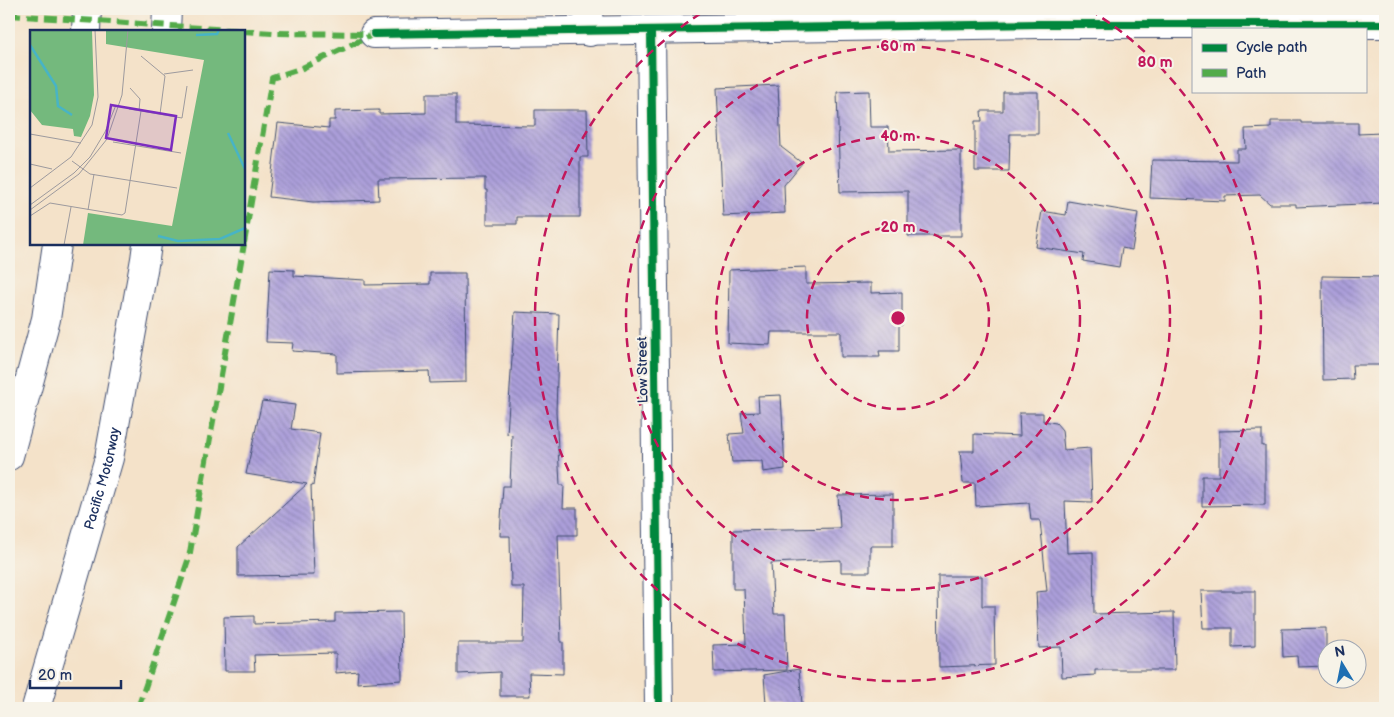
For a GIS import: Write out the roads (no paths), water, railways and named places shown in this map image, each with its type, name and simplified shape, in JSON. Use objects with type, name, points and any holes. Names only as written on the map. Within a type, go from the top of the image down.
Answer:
[{"type":"main road","points":[[86,30],[87,9]]},
{"type":"main road","points":[[166,30],[167,9]]},
{"type":"main road","points":[[374,34],[588,20],[651,31],[1039,16],[1385,24]]},
{"type":"main road","name":"Low Street","points":[[651,31],[659,708]]},
{"type":"main road","points":[[9,456],[46,319],[57,245]]},
{"type":"main road","name":"Pacific Motorway","points":[[36,708],[109,458],[147,245]]}]
